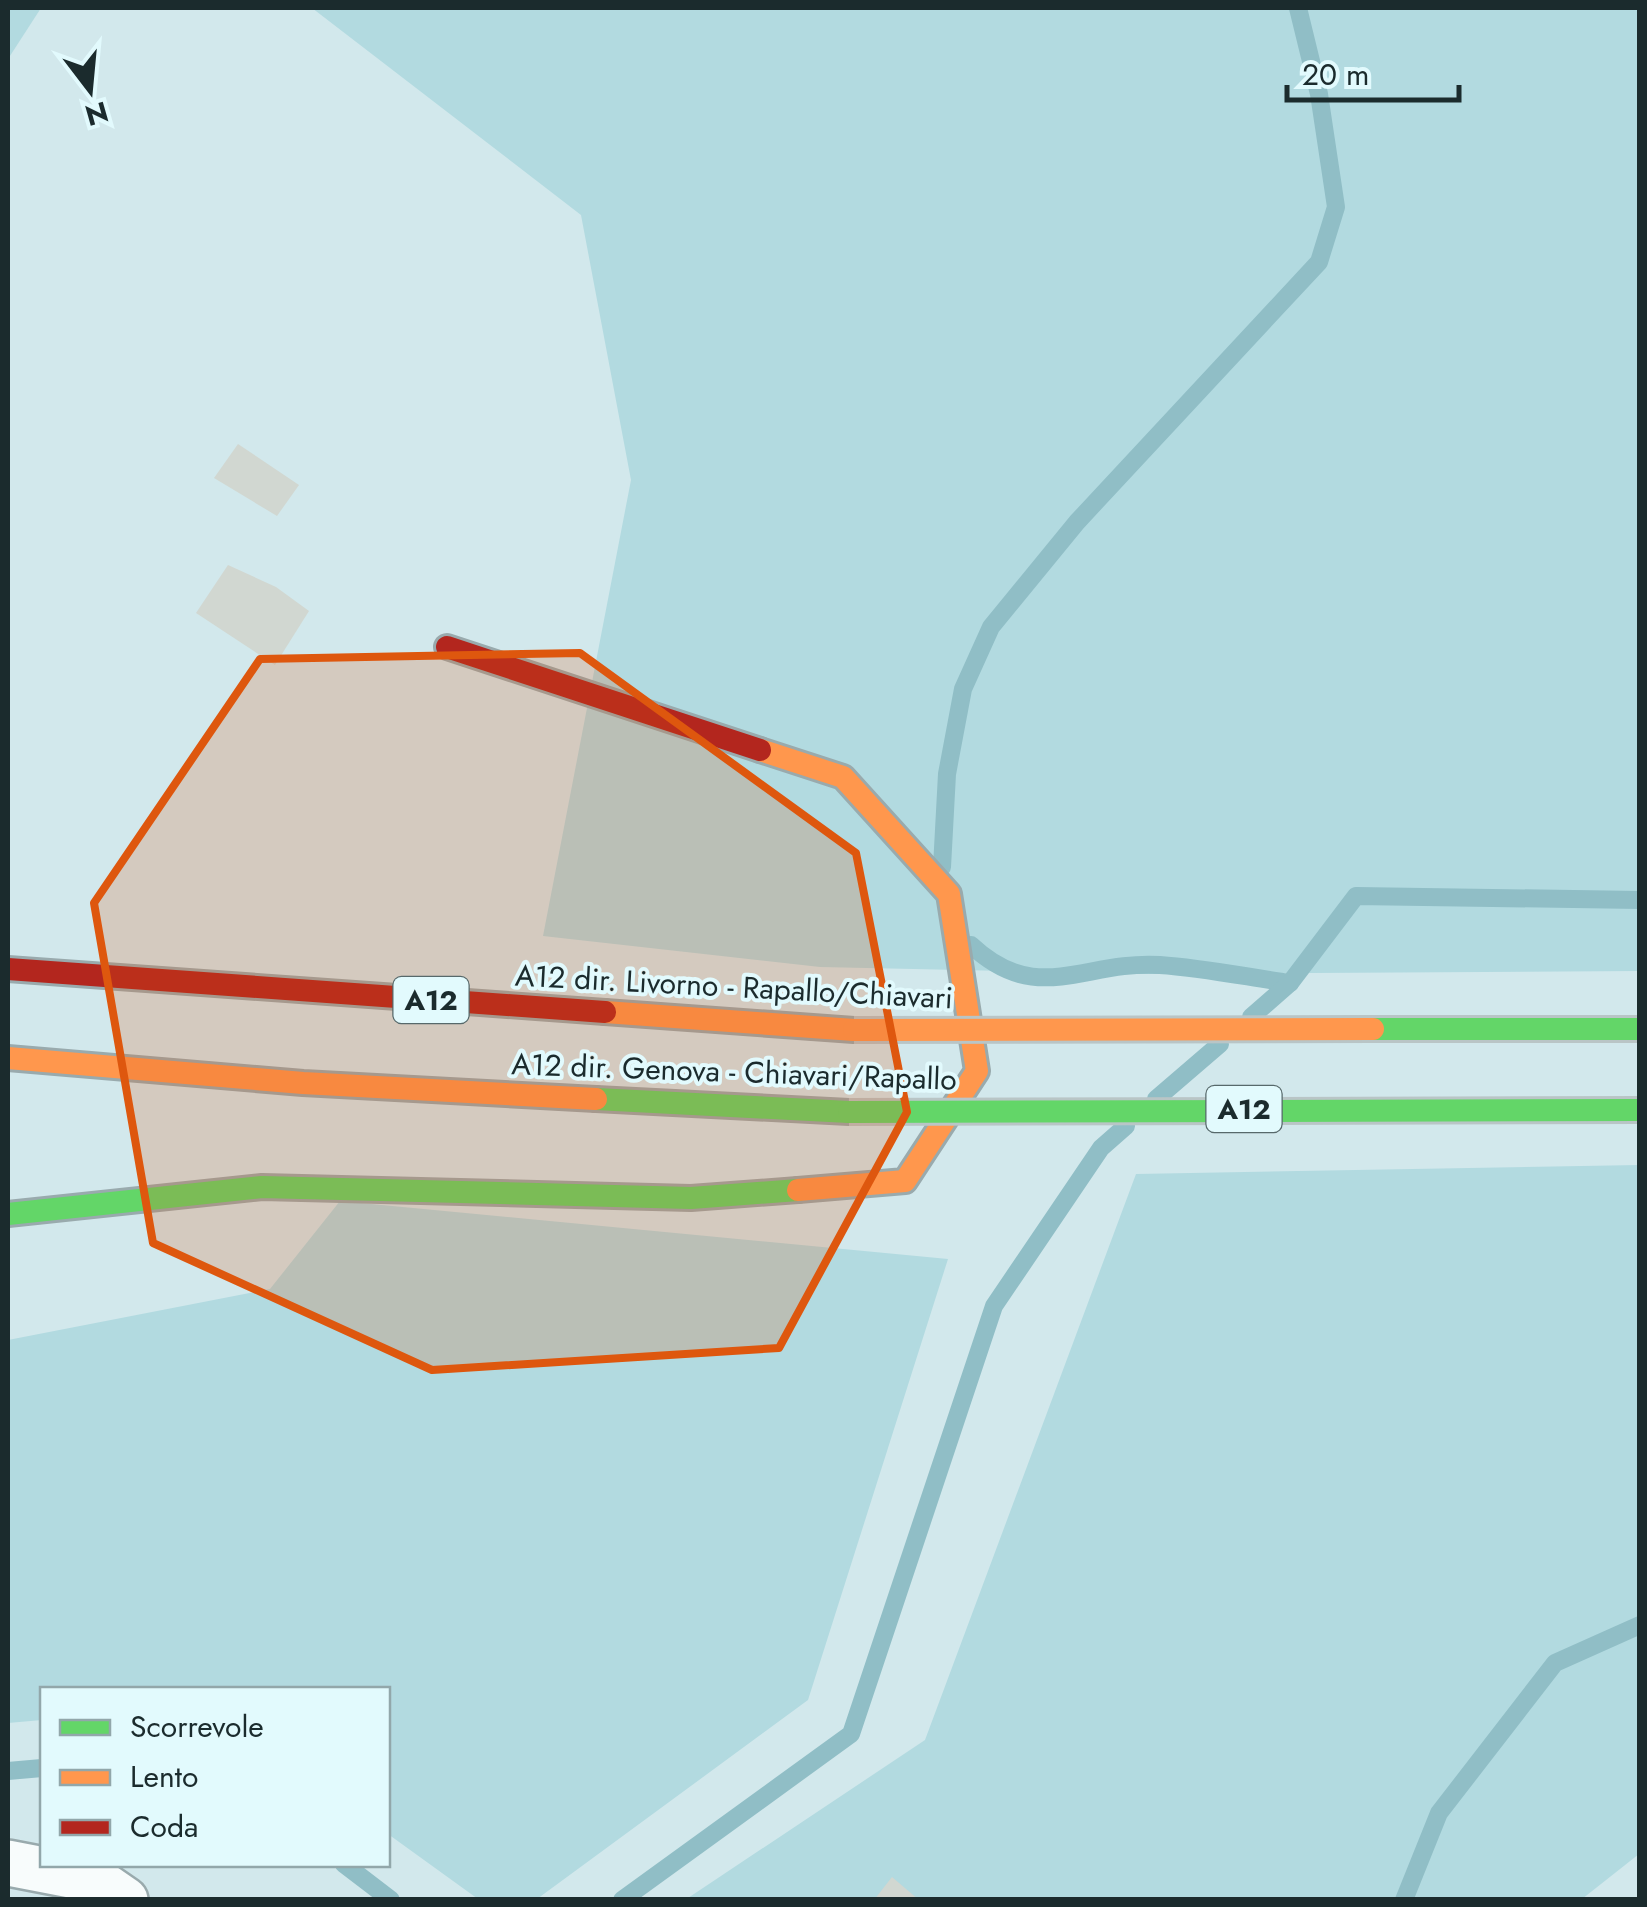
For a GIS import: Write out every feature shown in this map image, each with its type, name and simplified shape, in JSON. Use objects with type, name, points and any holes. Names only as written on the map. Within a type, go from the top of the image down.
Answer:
[{"type":"main road","points":[[8,1214],[262,1187],[691,1198],[905,1181],[977,1071],[949,894],[843,777],[447,647]]},
{"type":"main road","name":"A12 dir. Livorno - Rapallo/Chiavari","points":[[8,969],[854,1030],[1640,1029]]},
{"type":"main road","name":"A12 dir. Genova - Chiavari/Rapallo","points":[[8,1058],[303,1083],[849,1112],[1640,1110]]},
{"type":"street","points":[[8,1863],[96,1880],[124,1900]]},
{"type":"highlighted area","points":[[580,653],[856,853],[907,1112],[779,1348],[432,1370],[153,1243],[94,903],[260,659]]},
{"type":"shaded area","points":[[8,8],[41,8],[8,59]]},
{"type":"shaded area","points":[[312,8],[1639,8],[1639,971],[1141,974],[820,967],[543,936],[631,480],[581,215]]},
{"type":"shaded area","points":[[1639,1165],[1639,1854],[1582,1899],[685,1900],[925,1740],[1136,1174]]},
{"type":"shaded area","points":[[340,1201],[948,1259],[808,1700],[537,1899],[478,1899],[390,1835],[390,1687],[40,1687],[40,1720],[8,1723],[8,1340],[270,1289]]},
{"type":"building","points":[[238,444],[299,485],[277,516],[214,478]]},
{"type":"building","points":[[228,565],[276,587],[309,611],[275,665],[196,613]]},
{"type":"building","points":[[892,1877],[919,1900],[874,1900]]},
{"type":"waterway","points":[[942,867],[947,774],[963,689],[991,627],[1077,522],[1319,262],[1336,207],[1319,94],[1298,8]]},
{"type":"waterway","points":[[1251,1017],[1290,983],[1356,896],[1640,900]]},
{"type":"waterway","points":[[971,945],[1018,974],[1040,977],[1160,965],[1290,983]]},
{"type":"waterway","points":[[1156,1099],[1220,1044]]},
{"type":"waterway","points":[[622,1900],[851,1734],[994,1306],[1101,1148],[1126,1126]]},
{"type":"waterway","points":[[1404,1900],[1439,1813],[1555,1663],[1640,1625]]},
{"type":"waterway","points":[[8,1771],[40,1768]]},
{"type":"waterway","points":[[348,1867],[391,1900]]},
{"type":"traffic: fast","points":[[1373,1029],[1640,1029]]},
{"type":"traffic: fast","points":[[596,1099],[849,1112]]},
{"type":"traffic: fast","points":[[849,1112],[1640,1110]]},
{"type":"traffic: fast","points":[[8,1214],[262,1187],[691,1198],[798,1190]]},
{"type":"traffic: slow","points":[[760,750],[843,777],[949,894],[977,1071],[905,1181],[798,1190]]},
{"type":"traffic: slow","points":[[605,1012],[854,1030]]},
{"type":"traffic: slow","points":[[854,1030],[1373,1029]]},
{"type":"traffic: slow","points":[[8,1058],[303,1083],[596,1099]]},
{"type":"traffic: jam","points":[[447,647],[760,750]]},
{"type":"traffic: jam","points":[[8,969],[605,1012]]}]
